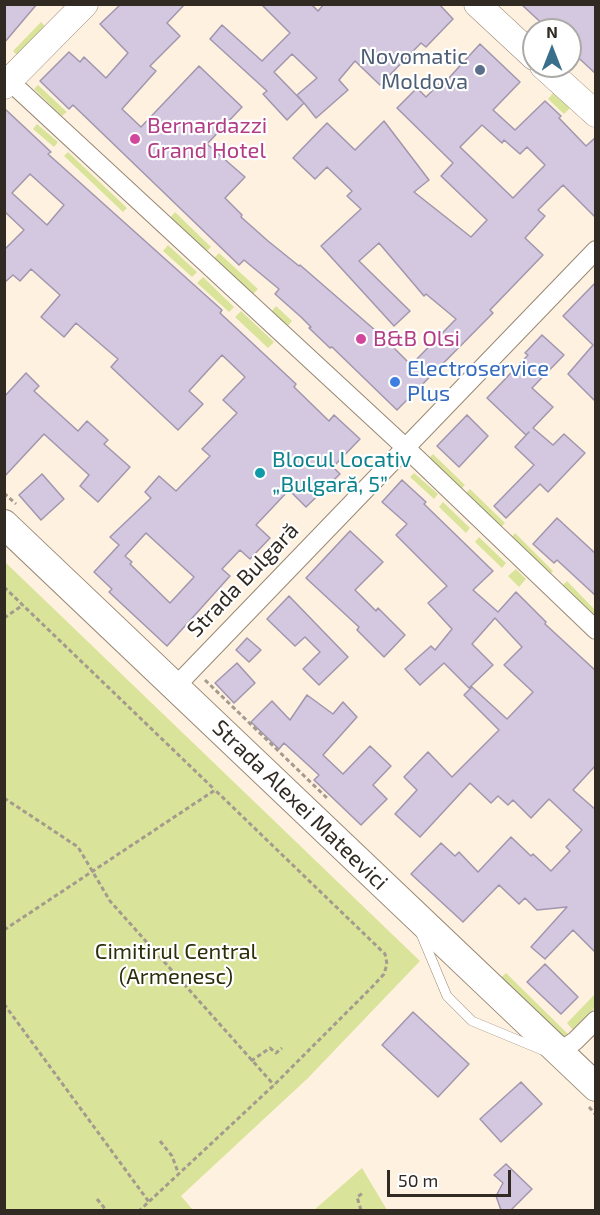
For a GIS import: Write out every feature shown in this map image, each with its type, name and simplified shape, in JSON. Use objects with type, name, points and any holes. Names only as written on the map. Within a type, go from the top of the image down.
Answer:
[{"type":"main road","points":[[6,81],[85,4]]},
{"type":"main road","points":[[477,4],[522,46]]},
{"type":"main road","points":[[556,78],[596,114]]},
{"type":"main road","name":"Strada Alexei Mateevici","points":[[4,524],[596,1087]]},
{"type":"street","points":[[6,81],[406,448],[596,630]]},
{"type":"street","name":"Strada Bulgară","points":[[176,686],[596,250]]},
{"type":"street","points":[[559,1052],[596,1020]]},
{"type":"lane","points":[[410,910],[447,996],[472,1021],[544,1051],[559,1052]]},
{"type":"path","points":[[4,587],[385,954],[387,964],[384,974],[373,986],[274,1085],[140,1210]]},
{"type":"path","points":[[4,618],[23,605]]},
{"type":"path","points":[[4,930],[215,790]]},
{"type":"path","points":[[4,798],[78,847],[110,901],[274,1085]]},
{"type":"path","points":[[4,1004],[149,1202]]},
{"type":"path","points":[[251,1061],[270,1048],[276,1053],[282,1047]]},
{"type":"path","points":[[160,1141],[172,1156],[178,1174]]},
{"type":"path","points":[[361,1210],[357,1197],[363,1193]]},
{"type":"path","points":[[97,1199],[106,1210]]},
{"type":"green space","points":[[41,22],[48,29],[20,58],[13,51]]},
{"type":"green space","points":[[38,85],[67,112],[62,116],[34,89]]},
{"type":"green space","points":[[553,93],[570,108],[564,114],[548,99]]},
{"type":"green space","points":[[37,124],[58,142],[54,147],[33,129]]},
{"type":"green space","points":[[68,152],[127,208],[123,212],[64,156]]},
{"type":"green space","points":[[175,212],[211,247],[206,252],[170,218]]},
{"type":"green space","points":[[168,245],[197,272],[192,277],[163,251]]},
{"type":"green space","points":[[219,253],[258,289],[252,295],[213,259]]},
{"type":"green space","points":[[203,277],[234,307],[229,312],[197,283]]},
{"type":"green space","points":[[276,306],[292,321],[287,327],[271,312]]},
{"type":"green space","points":[[241,311],[274,342],[268,348],[235,317]]},
{"type":"green space","points":[[433,454],[465,485],[460,490],[428,459]]},
{"type":"green space","points":[[414,473],[438,494],[434,499],[410,477]]},
{"type":"green space","points":[[470,489],[505,523],[500,528],[465,494]]},
{"type":"green space","points":[[443,502],[470,528],[466,533],[439,507]]},
{"type":"green space","points":[[515,533],[553,571],[549,575],[511,538]]},
{"type":"green space","points":[[479,537],[506,563],[502,568],[475,542]]},
{"type":"green space","name":"Cimitirul Central (Armenesc)","points":[[4,561],[420,961],[308,1078],[181,1196],[193,1210],[5,1210]]},
{"type":"green space","points":[[516,569],[526,579],[519,587],[508,576]]},
{"type":"green space","points":[[567,581],[595,610],[595,619],[562,586]]},
{"type":"green space","points":[[506,973],[568,1034],[562,1038],[497,981]]},
{"type":"green space","points":[[595,994],[595,1007],[573,1030],[567,1023]]},
{"type":"green space","points":[[362,1168],[387,1210],[314,1210]]},
{"type":"building","points":[[4,4],[37,4],[4,43]]},
{"type":"building","points":[[121,4],[185,4],[167,23],[180,36],[150,66],[156,71],[122,109],[141,127],[199,66],[242,107],[207,144],[245,177],[225,198],[242,215],[241,217],[383,337],[411,365],[456,319],[426,294],[424,296],[379,243],[359,261],[410,311],[394,326],[321,246],[361,209],[347,196],[352,191],[327,167],[315,179],[293,158],[327,123],[355,150],[384,121],[429,180],[414,192],[471,237],[487,220],[441,176],[453,163],[397,108],[417,88],[426,97],[445,78],[447,80],[480,44],[520,82],[493,110],[515,130],[545,101],[586,146],[596,137],[596,218],[563,185],[538,210],[545,216],[525,238],[543,255],[490,310],[493,313],[397,410],[275,294],[279,289],[244,260],[239,265],[73,105],[69,109],[40,81],[69,52],[80,62],[84,57],[106,78],[128,53],[100,24]],"holes":[[[482,125],[502,143],[504,140],[520,154],[527,147],[545,165],[513,198],[460,147]]]},
{"type":"building","points":[[261,4],[311,4],[318,11],[324,4],[439,4],[453,19],[426,47],[421,43],[380,85],[355,61],[339,80],[348,90],[316,118],[304,103],[287,120],[263,94],[267,91],[210,39],[222,25],[262,61],[290,33]],"holes":[[[292,54],[317,78],[297,95],[303,102],[274,72]]]},
{"type":"building","points":[[521,4],[596,4],[596,74],[582,61],[582,18],[536,18]]},
{"type":"building","points":[[4,108],[51,152],[48,154],[222,310],[220,313],[296,384],[294,387],[329,421],[334,415],[360,439],[333,467],[340,474],[306,507],[289,490],[256,525],[270,538],[250,559],[240,550],[222,569],[230,576],[167,646],[109,592],[112,589],[94,572],[119,545],[110,537],[151,498],[145,492],[159,476],[176,491],[210,456],[202,449],[237,413],[223,400],[245,377],[222,355],[189,391],[203,404],[178,430],[111,367],[118,359],[76,323],[64,337],[41,317],[60,295],[31,269],[20,281],[13,275],[4,283],[4,250],[24,230],[4,211]],"holes":[[[30,174],[64,205],[47,225],[12,193]],[[146,533],[194,577],[170,603],[130,564],[132,562],[125,556]]]},
{"type":"building","points":[[596,282],[596,402],[568,374],[593,345],[563,316]]},
{"type":"building","points":[[542,335],[564,355],[532,388],[553,407],[533,428],[553,445],[564,434],[585,453],[548,492],[540,484],[506,518],[494,506],[534,465],[515,447],[529,432],[526,435],[487,398],[528,355],[525,353]]},
{"type":"building","points":[[26,373],[39,386],[34,391],[78,431],[87,421],[108,440],[104,444],[130,467],[98,502],[80,486],[89,475],[44,434],[4,477],[4,397]]},
{"type":"building","points":[[467,415],[488,436],[459,467],[437,446]]},
{"type":"building","points":[[42,474],[64,499],[41,520],[19,495]]},
{"type":"building","points":[[402,480],[493,571],[473,590],[498,612],[516,592],[546,622],[545,624],[596,671],[596,765],[573,790],[596,810],[596,953],[573,930],[545,959],[531,947],[567,907],[537,910],[525,898],[519,904],[499,885],[463,922],[411,874],[441,843],[455,856],[459,852],[478,872],[511,837],[551,871],[570,851],[566,847],[582,830],[549,799],[531,818],[513,800],[508,805],[498,796],[491,803],[470,783],[420,837],[395,814],[417,790],[404,777],[428,752],[452,777],[499,730],[464,695],[472,687],[507,719],[533,692],[504,665],[522,647],[495,618],[472,644],[493,665],[469,688],[444,663],[420,685],[405,669],[431,646],[435,650],[452,629],[428,603],[447,586],[396,535],[407,524],[382,502]]},
{"type":"building","points":[[557,518],[596,554],[596,596],[557,560],[554,563],[533,544]]},
{"type":"building","points":[[350,531],[383,562],[355,590],[376,611],[378,608],[405,635],[384,657],[357,630],[359,627],[306,578]]},
{"type":"building","points":[[289,596],[348,657],[319,685],[303,669],[320,652],[305,637],[295,646],[267,619]]},
{"type":"building","points":[[247,638],[261,650],[249,662],[236,650]]},
{"type":"building","points":[[237,663],[255,683],[234,703],[215,683]]},
{"type":"building","points":[[307,695],[333,714],[343,702],[357,717],[323,755],[343,774],[370,746],[391,766],[373,785],[387,799],[361,825],[314,780],[319,775],[284,743],[279,749],[251,722],[272,701],[290,720]]},
{"type":"building","points":[[545,964],[578,997],[561,1014],[527,982]]},
{"type":"building","points":[[413,1012],[469,1064],[438,1097],[382,1045]]},
{"type":"building","points":[[521,1082],[542,1104],[501,1142],[480,1119]]},
{"type":"building","points":[[506,1164],[532,1189],[511,1210],[501,1210],[496,1196],[503,1183],[494,1175]]},
{"type":"place","name":"Novomatic Moldova","points":[[480,70]]},
{"type":"place","name":"Bernardazzi Grand Hotel","points":[[135,139]]},
{"type":"place","name":"B&B Olsi","points":[[361,339]]},
{"type":"place","name":"Electroservice Plus","points":[[395,382]]},
{"type":"place","name":"Blocul Locativ „Bulgară, 5”","points":[[260,473]]}]
